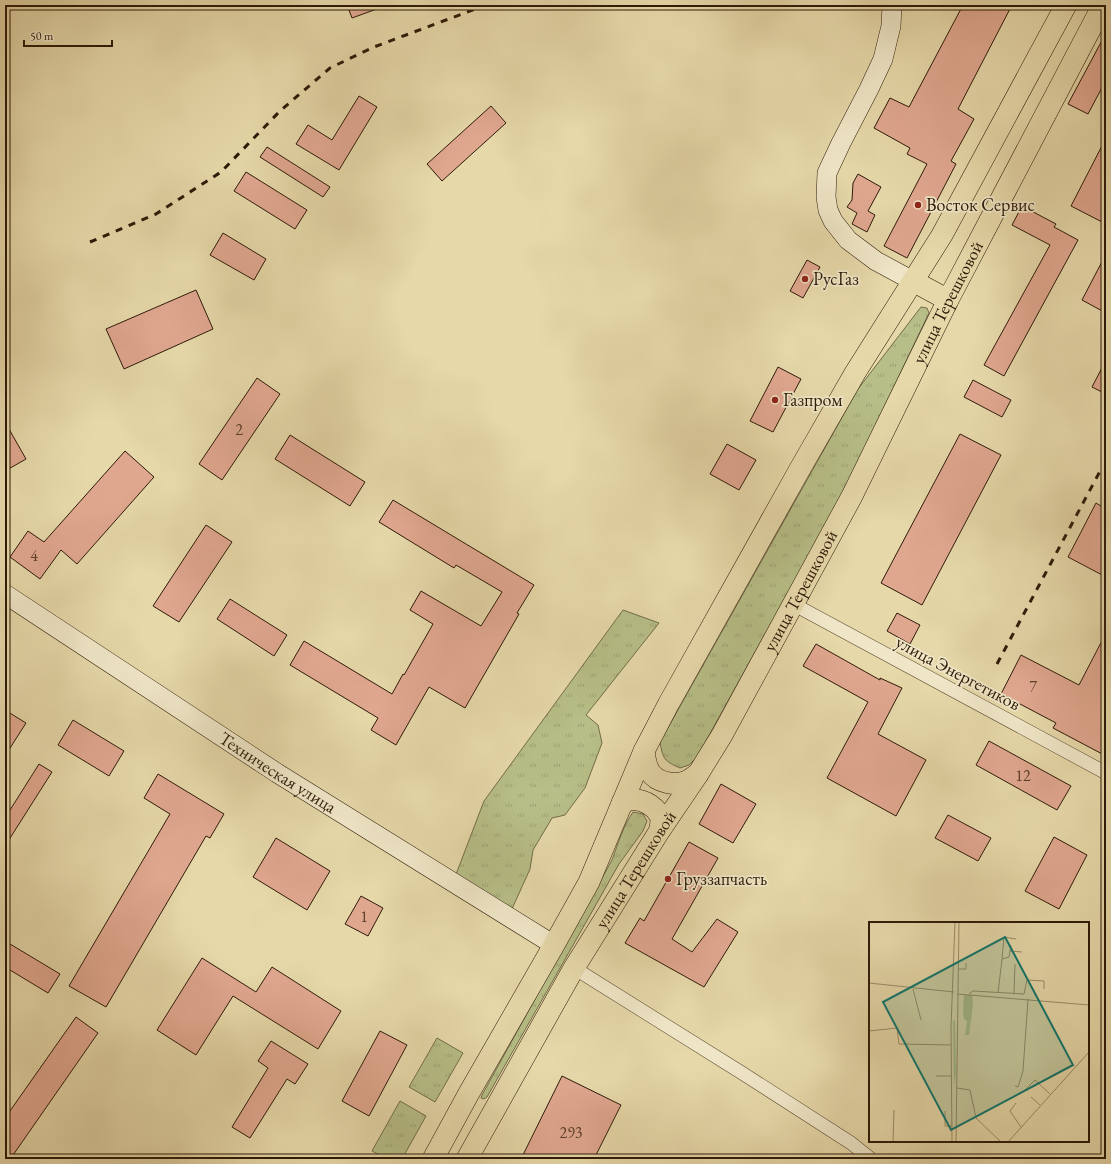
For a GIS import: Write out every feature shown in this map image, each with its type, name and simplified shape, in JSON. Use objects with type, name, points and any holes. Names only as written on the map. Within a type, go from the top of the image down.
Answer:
[{"type":"main road","name":"улица Терешковой","points":[[432,1159],[589,882],[644,751],[669,703],[855,373],[942,235],[1066,5]]},
{"type":"main road","name":"улица Терешковой","points":[[467,1159],[574,968],[660,830],[698,774],[722,735],[852,496],[948,300],[1103,5]]},
{"type":"main road","points":[[914,281],[948,300]]},
{"type":"main road","points":[[644,751],[646,764],[651,774],[659,780],[668,783],[678,783],[688,781],[698,774]]},
{"type":"main road","points":[[622,803],[632,800],[642,801],[651,806],[658,812],[661,820],[660,830]]},
{"type":"main road","points":[[469,1093],[472,1101],[478,1106],[485,1109],[496,1108]]},
{"type":"street","points":[[892,5],[891,26],[882,59],[869,89],[827,173],[826,198],[828,210],[833,221],[848,240],[876,261],[914,281]]},
{"type":"street","name":"Техническая улица","points":[[5,594],[277,773],[554,945]]},
{"type":"street","name":"улица Энергетиков","points":[[793,604],[1106,773]]},
{"type":"street","points":[[574,968],[742,1073],[851,1143],[872,1159]]},
{"type":"green space","points":[[921,307],[927,308],[929,313],[844,491],[697,757],[689,765],[680,768],[667,761],[663,756],[660,742],[858,389]]},
{"type":"green space","points":[[623,610],[659,623],[586,715],[598,725],[602,743],[585,788],[565,815],[552,818],[533,850],[530,869],[511,911],[455,877],[484,801]]},
{"type":"green space","points":[[633,812],[643,814],[647,821],[643,831],[619,864],[487,1097],[484,1099],[481,1098],[612,860],[629,817]]},
{"type":"green space","points":[[437,1038],[463,1053],[435,1102],[409,1087]]},
{"type":"green space","points":[[400,1101],[426,1116],[402,1159],[387,1159],[372,1151]]},
{"type":"building","points":[[347,5],[385,5],[385,6],[352,18]]},
{"type":"building","points":[[963,5],[1012,5],[958,109],[974,119],[951,161],[956,164],[907,258],[884,246],[927,164],[907,154],[910,148],[874,128],[890,98],[909,107]]},
{"type":"building","points":[[1106,33],[1106,55],[1102,62],[1106,64],[1106,80],[1088,114],[1068,104]]},
{"type":"building","points":[[359,96],[377,107],[339,170],[296,144],[308,125],[332,140]]},
{"type":"building","points":[[491,106],[506,123],[442,181],[427,164]]},
{"type":"building","points":[[1106,138],[1106,224],[1071,206]]},
{"type":"building","points":[[267,147],[330,187],[323,197],[260,157]]},
{"type":"building","points":[[246,172],[307,210],[295,229],[234,191]]},
{"type":"building","points":[[858,174],[881,187],[868,211],[875,215],[867,232],[852,224],[857,213],[847,207],[852,200],[853,183]]},
{"type":"building","points":[[1022,206],[1056,224],[1054,227],[1078,240],[1004,376],[984,365],[1050,245],[1012,225]]},
{"type":"building","points":[[223,233],[266,259],[254,280],[210,255]]},
{"type":"building","points":[[1106,254],[1106,313],[1082,300]]},
{"type":"building","name":"РусГаз","points":[[807,260],[820,267],[803,298],[790,291]]},
{"type":"building","points":[[196,290],[213,329],[124,369],[106,329]]},
{"type":"building","points":[[1106,360],[1106,394],[1092,387]]},
{"type":"building","name":"Газпром","points":[[778,367],[801,379],[773,432],[750,421]]},
{"type":"building","points":[[257,378],[280,394],[222,480],[199,464]]},
{"type":"building","points":[[973,380],[1011,400],[1002,417],[964,397]]},
{"type":"building","points":[[5,422],[26,459],[5,471]]},
{"type":"building","points":[[960,434],[1001,455],[922,605],[881,583]]},
{"type":"building","points":[[290,435],[365,482],[350,506],[275,459]]},
{"type":"building","points":[[727,444],[756,460],[739,490],[710,474]]},
{"type":"building","points":[[125,451],[154,477],[77,564],[61,550],[40,579],[10,557],[28,531],[44,542]]},
{"type":"building","points":[[393,500],[534,585],[465,708],[429,687],[396,745],[371,730],[378,718],[290,665],[304,641],[392,694],[433,624],[410,610],[421,591],[481,626],[502,592],[456,565],[454,568],[379,522]]},
{"type":"building","points":[[1096,503],[1106,509],[1106,577],[1068,557]]},
{"type":"building","points":[[206,525],[232,542],[179,622],[153,606]]},
{"type":"building","points":[[230,599],[287,635],[274,656],[217,619]]},
{"type":"building","points":[[897,613],[920,625],[910,644],[887,631]]},
{"type":"building","points":[[1106,633],[1106,756],[1053,728],[1056,723],[1001,694],[1021,655],[1079,685]]},
{"type":"building","points":[[816,644],[880,680],[880,678],[902,688],[878,734],[926,760],[896,816],[827,778],[868,702],[803,666]]},
{"type":"building","points":[[5,710],[26,723],[5,756]]},
{"type":"building","points":[[73,720],[124,751],[109,776],[58,745]]},
{"type":"building","points":[[989,741],[1071,786],[1057,810],[976,765]]},
{"type":"building","points":[[39,764],[52,772],[5,846],[5,818]]},
{"type":"building","points":[[158,774],[224,814],[210,838],[206,836],[106,1007],[69,986],[170,814],[144,798]]},
{"type":"building","points":[[721,784],[756,804],[733,843],[699,824]]},
{"type":"building","points":[[948,815],[991,838],[978,861],[935,838]]},
{"type":"building","points":[[1054,837],[1087,855],[1059,909],[1025,891]]},
{"type":"building","points":[[276,838],[330,871],[307,910],[253,877]]},
{"type":"building","points":[[689,842],[718,858],[672,939],[692,952],[717,919],[738,932],[704,987],[625,943],[640,918],[644,921]]},
{"type":"building","points":[[361,896],[383,908],[368,936],[345,924]]},
{"type":"building","points":[[5,941],[60,974],[48,993],[5,967]]},
{"type":"building","points":[[202,958],[256,992],[272,967],[341,1011],[318,1049],[233,996],[196,1055],[157,1030]]},
{"type":"building","points":[[76,1017],[98,1033],[11,1158],[5,1153],[5,1118]]},
{"type":"building","points":[[380,1031],[407,1045],[369,1116],[342,1101]]},
{"type":"building","points":[[271,1041],[308,1064],[295,1084],[287,1079],[250,1138],[232,1127],[268,1068],[258,1061]]},
{"type":"building","points":[[562,1076],[621,1105],[594,1159],[521,1159]]},
{"type":"railway","points":[[90,242],[156,214],[221,172],[280,111],[330,68],[374,47],[486,5]]},
{"type":"railway","points":[[997,664],[1106,460]]},
{"type":"place","name":"Восток Сервис","points":[[918,205]]},
{"type":"place","name":"РусГаз","points":[[805,279]]},
{"type":"place","name":"Газпром","points":[[775,400]]},
{"type":"place","name":"Груззапчасть","points":[[668,879]]}]
